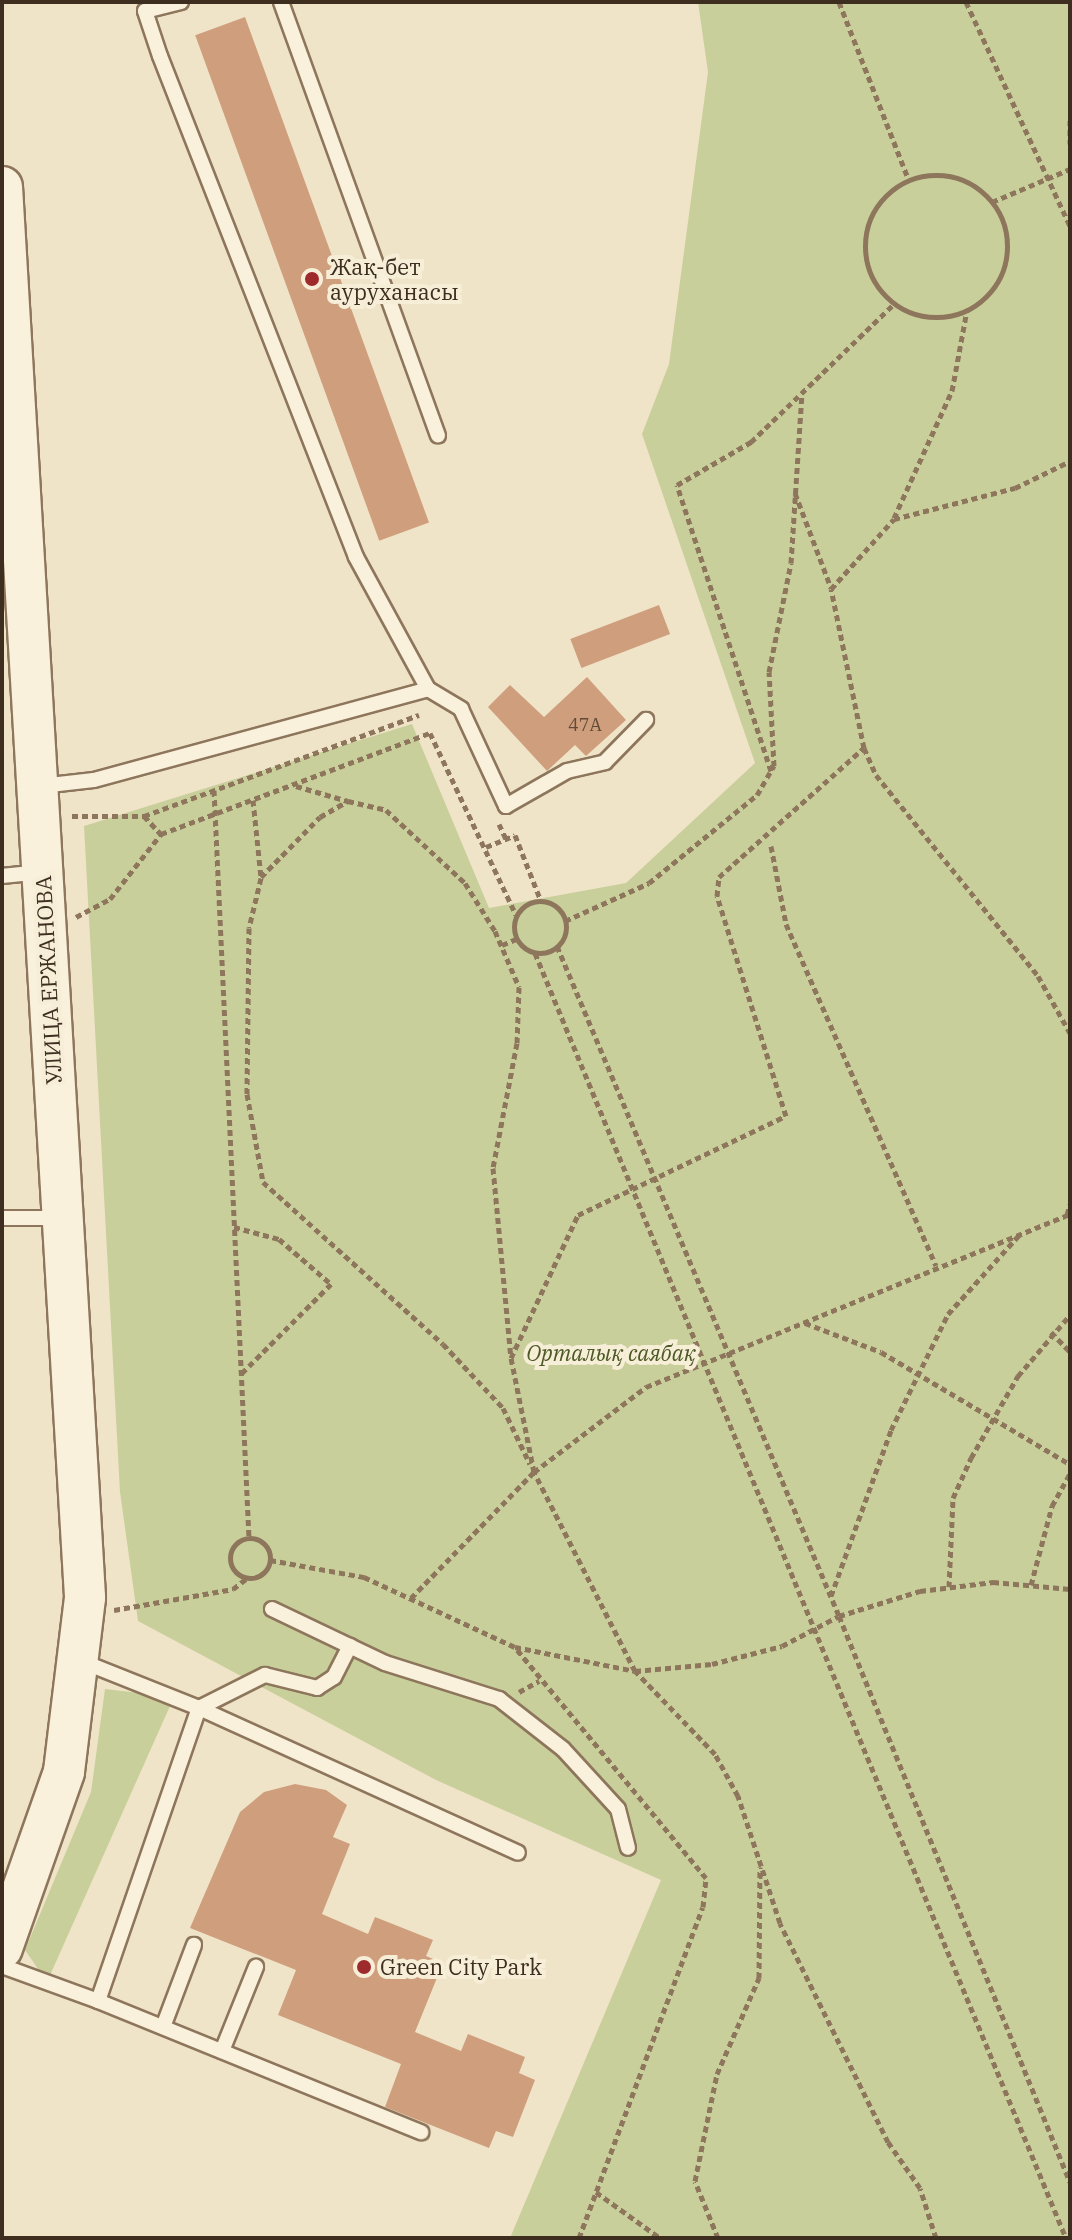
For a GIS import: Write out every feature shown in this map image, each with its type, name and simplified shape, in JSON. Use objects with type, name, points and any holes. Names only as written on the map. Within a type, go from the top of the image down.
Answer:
[{"type":"street","name":"УЛИЦА ЕРЖАНОВА","points":[[2,187],[10,459],[38,802],[62,1218],[85,1518],[81,1661],[64,1772],[2,1948]]},
{"type":"lane","points":[[181,2],[143,7],[356,557],[428,689],[461,709],[506,806],[567,771],[605,762],[646,720]]},
{"type":"lane","points":[[281,2],[438,435]]},
{"type":"lane","points":[[38,802],[94,780],[428,689]]},
{"type":"lane","points":[[2,876],[42,872]]},
{"type":"lane","points":[[2,1218],[62,1218]]},
{"type":"lane","points":[[272,1609],[350,1646],[499,1699],[563,1749],[618,1809],[628,1848]]},
{"type":"lane","points":[[98,2001],[199,1708],[265,1675],[317,1688],[334,1677],[350,1646]]},
{"type":"lane","points":[[81,1661],[199,1708],[518,1853]]},
{"type":"lane","points":[[163,2027],[194,1945]]},
{"type":"lane","points":[[2,1966],[98,2001],[421,2132]]},
{"type":"lane","points":[[222,2051],[256,1967]]},
{"type":"path","points":[[839,2],[909,181]]},
{"type":"path","points":[[966,2],[1028,142],[1052,175],[1070,226]]},
{"type":"path","points":[[1070,120],[1070,144]]},
{"type":"path","points":[[992,202],[1070,169]]},
{"type":"path","points":[[954,177],[992,202],[1005,233],[1004,266],[994,287],[967,309],[937,318],[894,304],[868,270],[867,228],[876,208],[909,181],[954,177]]},
{"type":"path","points":[[771,771],[677,485],[751,442],[894,304]]},
{"type":"path","points":[[831,589],[894,519],[952,391],[967,309]]},
{"type":"path","points":[[802,394],[793,488],[791,563],[769,672],[771,771],[757,795],[649,883],[565,921],[557,946],[839,1616],[1070,2182]]},
{"type":"path","points":[[894,519],[1015,488],[1070,462]]},
{"type":"path","points":[[793,488],[831,589],[864,748],[876,775],[1038,976],[1070,1033]]},
{"type":"path","points":[[38,802],[144,816],[438,712]]},
{"type":"path","points":[[76,918],[110,899],[161,834],[430,733],[516,915],[516,939]]},
{"type":"path","points":[[511,1358],[578,1215],[630,1187],[786,1116],[717,896],[719,877],[864,748]]},
{"type":"path","points":[[295,786],[386,810],[465,883],[502,945],[519,987],[517,1043],[493,1168],[511,1358],[534,1472]]},
{"type":"path","points":[[214,790],[249,1537],[230,1559],[247,1578]]},
{"type":"path","points":[[253,800],[261,878],[249,928],[247,1094],[263,1182],[443,1344],[503,1408],[635,1671],[715,1754],[760,1862],[780,1923],[888,2142],[920,2188],[936,2238]]},
{"type":"path","points":[[261,878],[320,817],[348,801]]},
{"type":"path","points":[[494,813],[506,839]]},
{"type":"path","points":[[144,816],[161,834]]},
{"type":"path","points":[[486,847],[515,835],[541,901],[565,921]]},
{"type":"path","points":[[771,846],[786,924],[936,1266]]},
{"type":"path","points":[[516,915],[541,901]]},
{"type":"path","points":[[502,945],[516,939]]},
{"type":"path","points":[[516,939],[535,953],[701,1361],[1066,2238]]},
{"type":"path","points":[[535,953],[557,946]]},
{"type":"path","points":[[411,1598],[534,1472],[646,1387],[727,1348],[804,1322],[1068,1215],[1070,1204]]},
{"type":"path","points":[[234,1227],[279,1239],[331,1284],[241,1374]]},
{"type":"path","points":[[831,1597],[918,1374],[948,1314],[1021,1233]]},
{"type":"path","points":[[949,1587],[953,1498],[991,1417],[1051,1332],[1070,1315]]},
{"type":"path","points":[[804,1322],[918,1374],[1070,1464]]},
{"type":"path","points":[[1051,1332],[1070,1352]]},
{"type":"path","points":[[1031,1585],[1052,1506],[1070,1473]]},
{"type":"path","points":[[110,1610],[233,1589],[247,1578],[261,1575],[270,1560],[267,1546],[249,1537]]},
{"type":"path","points":[[270,1560],[364,1577],[515,1647],[635,1671],[712,1664],[782,1646],[839,1616],[949,1587],[1031,1585],[1070,1589]]},
{"type":"path","points":[[515,1647],[706,1878],[703,1907],[579,2238]]},
{"type":"path","points":[[718,2238],[695,2181],[717,2074],[759,1978],[760,1862]]},
{"type":"path","points":[[596,2192],[660,2238]]},
{"type":"green space","name":"Орталық саябақ","points":[[698,2],[1070,2],[1070,2238],[510,2238],[661,1880],[436,1780],[138,1621],[120,1492],[84,826],[412,724],[489,908],[626,883],[755,763],[642,434],[669,364],[708,72]]},
{"type":"green space","points":[[105,1689],[174,1697],[47,1982],[25,1950],[91,1792]]},
{"type":"building","name":"Жақ-бет ауруханасы","points":[[245,17],[429,523],[379,541],[195,35]]},
{"type":"building","points":[[659,605],[670,634],[581,668],[570,639]]},
{"type":"building","points":[[587,677],[626,720],[586,756],[575,745],[547,771],[488,707],[510,685],[544,717]]},
{"type":"building","name":"Green City Park","points":[[295,1784],[326,1790],[347,1805],[333,1837],[350,1844],[322,1914],[368,1934],[375,1917],[433,1940],[426,1956],[443,1963],[415,2032],[461,2051],[468,2034],[525,2057],[519,2073],[535,2080],[513,2137],[496,2131],[489,2148],[385,2107],[401,2064],[278,2015],[296,1970],[190,1928],[240,1812],[264,1792]]},
{"type":"place","name":"Жақ-бет ауруханасы","points":[[312,279]]},
{"type":"place","name":"Green City Park","points":[[364,1967]]}]
